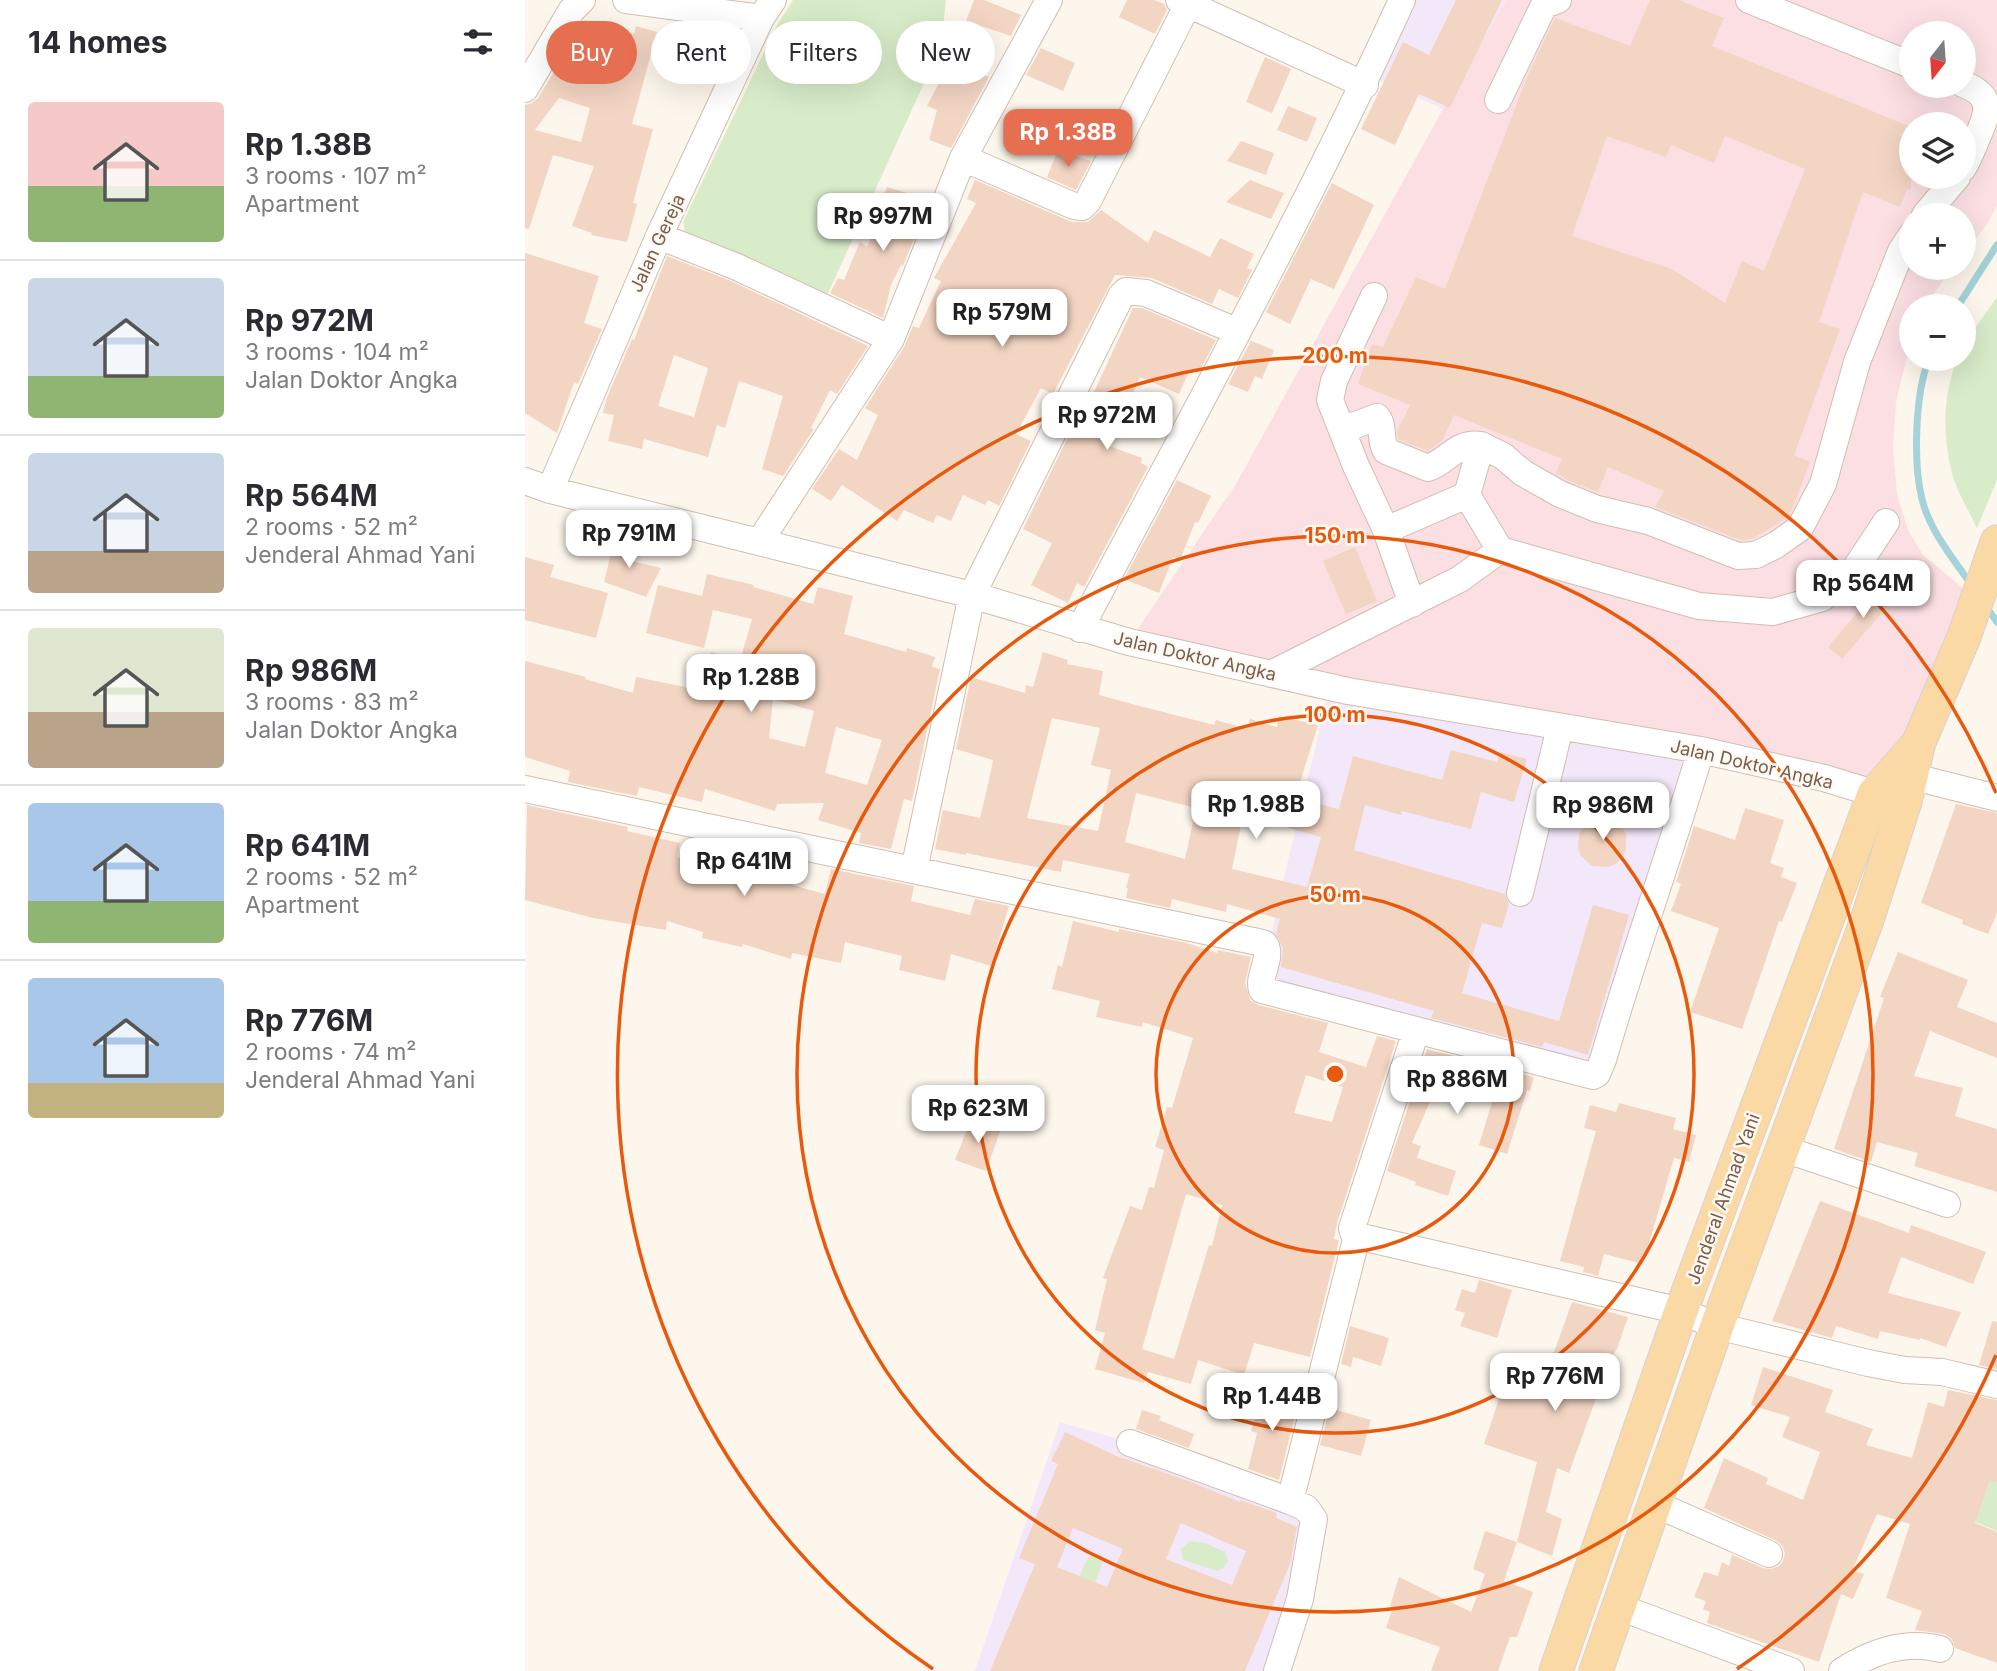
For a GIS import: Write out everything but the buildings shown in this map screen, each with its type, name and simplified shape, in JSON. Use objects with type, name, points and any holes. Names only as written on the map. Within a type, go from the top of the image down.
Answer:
[{"type":"main road","name":"Jenderal Ahmad Yani","points":[[1568,1668],[1681,1311],[1896,786],[1919,742],[1964,637],[1992,562]]},
{"type":"main road","name":"Jenderal Ahmad Yani","points":[[1596,1671],[1717,1326],[1867,920],[1896,786]]},
{"type":"street","points":[[525,89],[571,11],[582,0]]},
{"type":"street","points":[[626,0],[767,9]]},
{"type":"street","points":[[760,541],[891,339],[963,158],[1049,0]]},
{"type":"street","points":[[1080,629],[1365,85],[1402,0]]},
{"type":"street","points":[[1498,100],[1544,5],[1558,0]]},
{"type":"street","points":[[1749,0],[1899,60]]},
{"type":"street","points":[[963,158],[1074,206],[1082,207],[1088,201],[1184,2],[1365,85]]},
{"type":"street","name":"Jalan Gereja","points":[[550,490],[659,236],[767,9]]},
{"type":"street","points":[[1976,89],[1986,101],[1987,114],[1976,139]]},
{"type":"street","points":[[1935,203],[1947,189]]},
{"type":"street","points":[[659,236],[737,267],[891,339]]},
{"type":"street","points":[[1342,430],[1377,417],[1381,422],[1382,446],[1386,451],[1428,468],[1459,447],[1481,445],[1503,456],[1523,473],[1560,494],[1597,509],[1648,521],[1738,556],[1756,555],[1800,528],[1823,484],[1857,362],[1899,256]]},
{"type":"street","points":[[914,870],[972,595],[1121,296],[1126,291],[1146,293],[1236,331]]},
{"type":"street","points":[[1374,296],[1330,392],[1330,400],[1356,466],[1386,530],[1412,604]]},
{"type":"street","points":[[1481,445],[1467,495],[1500,550],[1699,606],[1773,612],[1822,598],[1849,578],[1886,522]]},
{"type":"street","name":"Jalan Doktor Angka","points":[[525,481],[550,490],[972,595],[1080,629],[1362,694],[1701,750],[1824,778],[1997,798]]},
{"type":"street","points":[[1386,530],[1467,495]]},
{"type":"street","points":[[1271,674],[1460,579],[1500,550]]},
{"type":"street","points":[[1520,893],[1560,727]]},
{"type":"street","points":[[525,789],[1265,944],[1268,954],[1260,983],[1262,990],[1593,1076],[1597,1074],[1633,959],[1671,852],[1701,750]]},
{"type":"street","points":[[1416,1031],[1352,1227],[1357,1236],[1681,1311],[1717,1326],[1868,1363],[1905,1370],[1943,1372],[1997,1385]]},
{"type":"street","points":[[1784,1149],[1947,1204]]},
{"type":"street","points":[[1290,1501],[1357,1236]]},
{"type":"street","points":[[1129,1443],[1290,1501],[1306,1508],[1314,1519],[1300,1598],[1277,1671]]},
{"type":"street","points":[[1655,1504],[1769,1553]]},
{"type":"street","points":[[1619,1607],[1791,1671]]},
{"type":"street","points":[[1842,1671],[1886,1650],[1908,1645],[1940,1649]]},
{"type":"shaded area","points":[[1415,0],[1507,0],[1452,113],[1377,79]]},
{"type":"shaded area","points":[[1507,0],[1997,0],[1997,205],[1976,238],[1976,203],[1899,203],[1899,280],[1943,280],[1934,294],[1899,294],[1899,371],[1904,371],[1896,402],[1893,449],[1897,494],[1908,530],[1923,555],[1976,599],[1964,637],[1875,785],[1129,642],[1236,484],[1449,98]]},
{"type":"shaded area","points":[[1330,687],[1701,750],[1593,1067],[1263,984],[1276,910]]},
{"type":"shaded area","points":[[1060,1422],[1129,1442],[1306,1508],[1277,1671],[975,1671]]},
{"type":"green space","points":[[793,0],[946,0],[944,21],[896,21],[896,84],[924,84],[824,302],[686,236],[683,222],[765,50],[765,84],[882,84],[882,21],[780,21]]},
{"type":"green space","points":[[1997,297],[1997,480],[1977,528],[1952,473],[1945,430],[1953,371],[1976,371],[1976,327]]},
{"type":"green space","points":[[1990,1481],[1997,1483],[1997,1531],[1975,1522]]},
{"type":"green space","points":[[1190,1541],[1205,1543],[1225,1552],[1228,1561],[1224,1568],[1217,1571],[1183,1560],[1181,1549]]},
{"type":"green space","points":[[1091,1553],[1102,1554],[1102,1563],[1076,1637],[1050,1657],[1083,1567]]},
{"type":"waterway","points":[[1966,294],[1997,245]]},
{"type":"waterway","points":[[1925,371],[1917,428],[1917,467],[1922,499],[1942,543],[1971,584]]},
{"type":"waterway","points":[[1985,605],[1997,622]]}]
